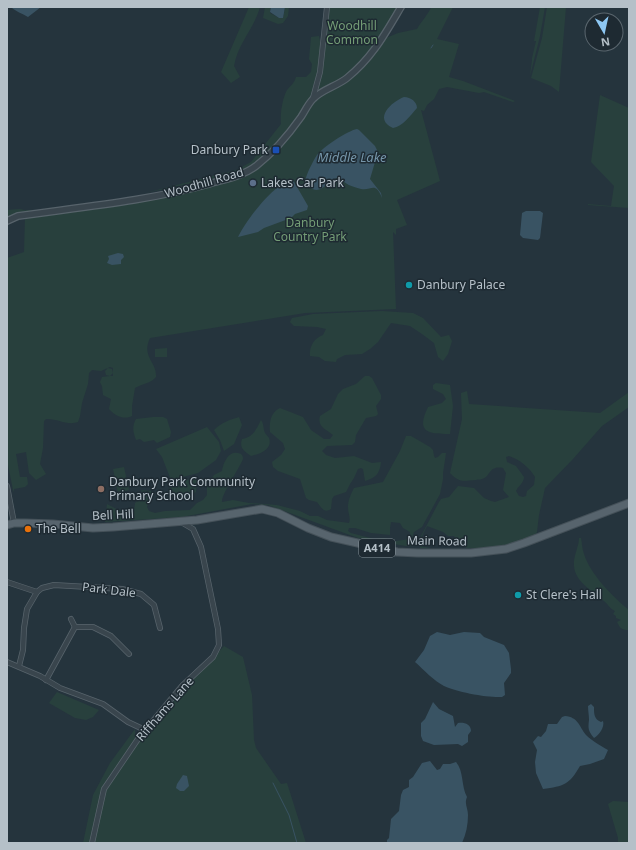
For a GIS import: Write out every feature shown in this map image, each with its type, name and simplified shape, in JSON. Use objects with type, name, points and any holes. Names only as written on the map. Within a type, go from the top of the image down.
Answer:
[{"type":"main road","name":"Main Road","points":[[197,520],[262,509],[278,513],[308,528],[331,537],[397,552],[434,554],[464,553],[506,549],[629,503]]},
{"type":"main road","name":"Bell Hill","points":[[10,524],[53,524],[93,528],[197,520]]},
{"type":"street","points":[[313,99],[320,72],[327,7]]},
{"type":"street","name":"Woodhill Road","points":[[7,221],[18,216],[150,198],[181,192],[239,175],[252,168],[265,158],[301,118],[313,99],[345,80],[364,64],[380,43],[401,7]]},
{"type":"street","points":[[7,486],[10,524]]},
{"type":"street","points":[[180,522],[193,529],[197,520]]},
{"type":"street","name":"Riffhams Lane","points":[[92,843],[104,789],[145,730],[182,686],[213,657],[220,645],[218,628],[201,547],[193,529]]},
{"type":"street","points":[[7,582],[37,592],[27,609],[23,650],[19,666]]},
{"type":"street","name":"Park Dale","points":[[37,592],[42,588],[54,585],[122,589],[141,594],[154,605],[160,628]]},
{"type":"street","points":[[71,619],[75,627]]},
{"type":"street","points":[[46,680],[75,627]]},
{"type":"street","points":[[75,627],[92,627],[111,636],[129,654]]},
{"type":"street","points":[[7,662],[19,666],[77,696],[103,704],[128,722],[145,730]]},
{"type":"street","points":[[138,739],[139,727]]},
{"type":"green space","points":[[249,7],[260,7],[236,58],[234,66],[240,77],[231,83],[221,72]]},
{"type":"green space","points":[[265,7],[271,7],[270,13],[279,18],[283,18],[285,7],[289,7],[288,16],[283,23],[278,24],[263,18]]},
{"type":"green space","name":"Woodhill Common","points":[[329,7],[397,7],[383,34],[365,59],[343,79],[318,93],[317,91],[323,61],[325,24]]},
{"type":"green space","name":"Danbury Country Park","points":[[431,7],[453,7],[437,39],[459,44],[449,77],[515,101],[513,102],[484,92],[479,93],[447,87],[439,89],[434,99],[427,105],[424,111],[421,110],[440,181],[397,200],[407,225],[396,229],[396,235],[393,232],[396,309],[305,313],[150,338],[147,350],[156,372],[156,377],[151,381],[135,388],[132,416],[126,418],[114,414],[109,409],[111,399],[103,395],[100,382],[102,377],[113,376],[113,368],[110,367],[101,371],[92,370],[89,373],[88,384],[78,422],[70,423],[50,419],[46,419],[44,421],[43,448],[40,464],[46,474],[36,480],[29,473],[26,452],[16,454],[20,477],[27,477],[28,484],[25,487],[14,489],[14,492],[7,460],[7,258],[24,252],[25,217],[154,199],[186,193],[248,175],[273,153],[315,100],[346,82],[358,73],[386,38],[398,33],[417,29]]},
{"type":"green space","points":[[540,7],[545,7],[540,36],[530,76],[536,41],[534,41]]},
{"type":"green space","points":[[547,7],[566,7],[559,92],[551,86],[531,78],[542,38]]},
{"type":"green space","points":[[319,36],[321,48],[320,60],[311,99],[306,109],[273,148],[246,172],[145,193],[236,170],[251,162],[281,124],[282,107],[287,90],[296,77],[306,77],[311,72],[312,64],[309,59],[311,37]]},
{"type":"green space","points":[[600,95],[629,108],[629,208],[588,205],[611,206],[614,186],[591,162]]},
{"type":"green space","points":[[20,209],[56,211],[13,215],[7,219],[7,210]]},
{"type":"green space","points":[[382,311],[413,313],[423,318],[441,337],[449,335],[452,341],[448,354],[443,361],[438,357],[434,343],[422,334],[410,326],[391,323],[378,342],[362,354],[345,355],[337,359],[336,362],[325,361],[319,357],[310,356],[310,349],[317,338],[323,335],[326,329],[294,326],[290,322],[292,318],[313,314]]},
{"type":"green space","points":[[167,348],[167,357],[155,357],[155,349]]},
{"type":"green space","points":[[108,368],[112,369],[113,373],[110,376],[106,375],[105,371]]},
{"type":"green space","points":[[365,376],[372,378],[381,395],[381,399],[376,406],[378,414],[376,416],[366,418],[356,435],[355,442],[352,445],[327,446],[322,451],[326,455],[335,458],[354,456],[372,463],[381,462],[379,470],[374,477],[365,481],[363,469],[358,469],[346,492],[334,496],[332,499],[331,509],[326,511],[321,508],[317,502],[306,498],[300,479],[278,471],[273,467],[272,462],[281,455],[285,449],[283,443],[270,432],[271,418],[274,412],[280,408],[303,417],[311,430],[324,439],[330,439],[333,435],[321,425],[319,420],[320,416],[331,409],[338,394],[343,389],[356,384]]},
{"type":"green space","points":[[436,383],[450,385],[453,406],[450,434],[430,432],[424,427],[423,422],[428,407],[442,403],[446,399],[443,394],[433,389],[433,385]]},
{"type":"green space","points":[[467,391],[469,404],[600,413],[629,392],[629,407],[602,426],[545,488],[537,532],[535,535],[518,542],[501,546],[466,548],[457,537],[455,539],[454,536],[448,536],[443,532],[427,526],[422,536],[421,546],[430,548],[420,548],[421,536],[439,502],[441,499],[449,497],[458,486],[474,488],[484,498],[495,502],[509,497],[503,490],[506,473],[503,468],[495,468],[485,478],[467,481],[462,481],[450,473],[462,419],[461,393]],"holes":[[[506,457],[513,457],[527,467],[535,477],[534,485],[527,491],[526,496],[523,497],[519,496],[516,491],[524,477],[516,466],[507,462]]]},
{"type":"green space","points":[[163,417],[167,419],[171,432],[170,437],[157,443],[154,440],[144,442],[140,439],[136,440],[133,429],[136,419]]},
{"type":"green space","points":[[239,417],[242,425],[234,444],[224,451],[214,430],[219,425]]},
{"type":"green space","points":[[261,420],[265,433],[269,438],[269,446],[264,451],[251,456],[244,451],[241,442],[242,439],[252,435]]},
{"type":"green space","points":[[207,427],[219,442],[221,451],[216,460],[198,473],[171,480],[162,457],[156,449]]},
{"type":"green space","points":[[406,436],[411,436],[430,447],[433,450],[435,458],[442,453],[446,453],[440,494],[422,527],[414,532],[411,541],[416,542],[416,544],[412,546],[358,538],[268,505],[252,504],[182,517],[105,522],[107,504],[131,515],[134,512],[135,503],[140,499],[142,493],[141,490],[151,491],[152,493],[147,507],[149,511],[155,513],[190,510],[207,495],[207,486],[209,481],[214,475],[222,471],[226,459],[231,454],[238,453],[243,456],[243,459],[224,494],[222,502],[233,500],[277,505],[300,511],[310,516],[318,516],[327,520],[349,523],[350,519],[348,504],[354,488],[383,482],[400,451]],"holes":[[[391,522],[400,523],[403,528],[410,532],[410,539],[396,541],[384,538],[374,539],[348,531],[349,528],[355,528],[371,533],[390,535]]]},
{"type":"green space","points":[[124,467],[129,490],[118,493],[113,469]]},
{"type":"green space","points":[[197,479],[196,492],[191,495],[170,497],[167,494],[171,484],[184,480]]},
{"type":"green space","points":[[579,538],[581,538],[583,550],[591,569],[609,592],[629,610],[629,630],[624,630],[620,627],[617,622],[621,620],[616,618],[613,614],[615,611],[585,586],[575,572],[574,562]]},
{"type":"green space","points":[[224,646],[243,657],[252,695],[254,740],[256,748],[281,784],[287,783],[306,843],[83,843],[93,795],[110,763],[135,729],[135,739],[143,733],[184,690],[183,689],[187,683],[198,675]]},
{"type":"green space","points":[[57,692],[99,710],[93,717],[86,720],[75,718],[49,703]]},
{"type":"green space","points":[[613,801],[629,802],[629,843],[618,843],[618,838],[608,804]]},
{"type":"water","points":[[11,7],[41,7],[28,17]]},
{"type":"water","points":[[271,7],[285,7],[283,18],[279,18],[270,12]]},
{"type":"water","points":[[404,97],[413,100],[417,108],[403,123],[393,128],[384,120],[384,116],[386,111],[394,103]]},
{"type":"water","name":"Middle Lake","points":[[357,129],[375,146],[378,152],[370,179],[381,193],[382,198],[380,193],[375,188],[361,189],[354,187],[346,184],[339,177],[318,190],[314,190],[310,187],[305,181],[317,155],[336,140]]},
{"type":"water","points":[[289,180],[293,180],[308,206],[307,210],[295,214],[291,218],[264,228],[258,232],[238,237],[247,222],[267,197]]},
{"type":"water","points":[[526,211],[540,211],[543,213],[540,238],[538,240],[523,238],[520,235],[522,213]]},
{"type":"water","points":[[118,253],[123,254],[124,257],[121,260],[121,264],[112,265],[107,263],[109,259],[108,256]]},
{"type":"water","points":[[437,632],[450,635],[464,632],[480,633],[484,637],[504,645],[509,653],[511,669],[511,673],[504,683],[505,695],[502,697],[489,697],[449,688],[440,684],[425,672],[415,662],[424,650],[430,636]]},
{"type":"water","points":[[433,702],[439,709],[453,716],[455,727],[458,723],[465,723],[470,727],[471,731],[468,735],[468,742],[462,746],[458,744],[434,745],[423,741],[421,736],[421,723],[425,719]]},
{"type":"water","points":[[591,704],[594,707],[594,714],[596,718],[601,722],[603,721],[601,731],[594,738],[589,727],[588,706]]},
{"type":"water","points":[[565,716],[576,720],[588,737],[608,750],[604,759],[580,766],[573,777],[565,784],[543,789],[536,773],[535,762],[537,750],[533,742],[538,736],[541,737],[546,731],[548,724],[557,724],[562,717]]},
{"type":"water","points":[[430,761],[437,770],[440,769],[443,764],[456,762],[459,766],[467,797],[466,804],[468,815],[465,836],[462,843],[387,843],[391,819],[399,811],[403,790],[409,787],[409,780],[413,777],[422,763]]},
{"type":"water","points":[[183,775],[187,776],[189,786],[184,791],[180,791],[176,788]]},
{"type":"waterway","points":[[273,783],[289,815],[297,843]]},
{"type":"place","name":"Danbury Park","points":[[276,150]]},
{"type":"place","name":"Lakes Car Park","points":[[253,183]]},
{"type":"place","name":"Danbury Palace","points":[[409,285]]},
{"type":"place","name":"Danbury Park Community Primary School","points":[[101,489]]},
{"type":"place","name":"The Bell","points":[[28,529]]},
{"type":"place","name":"St Clere's Hall","points":[[518,595]]}]
